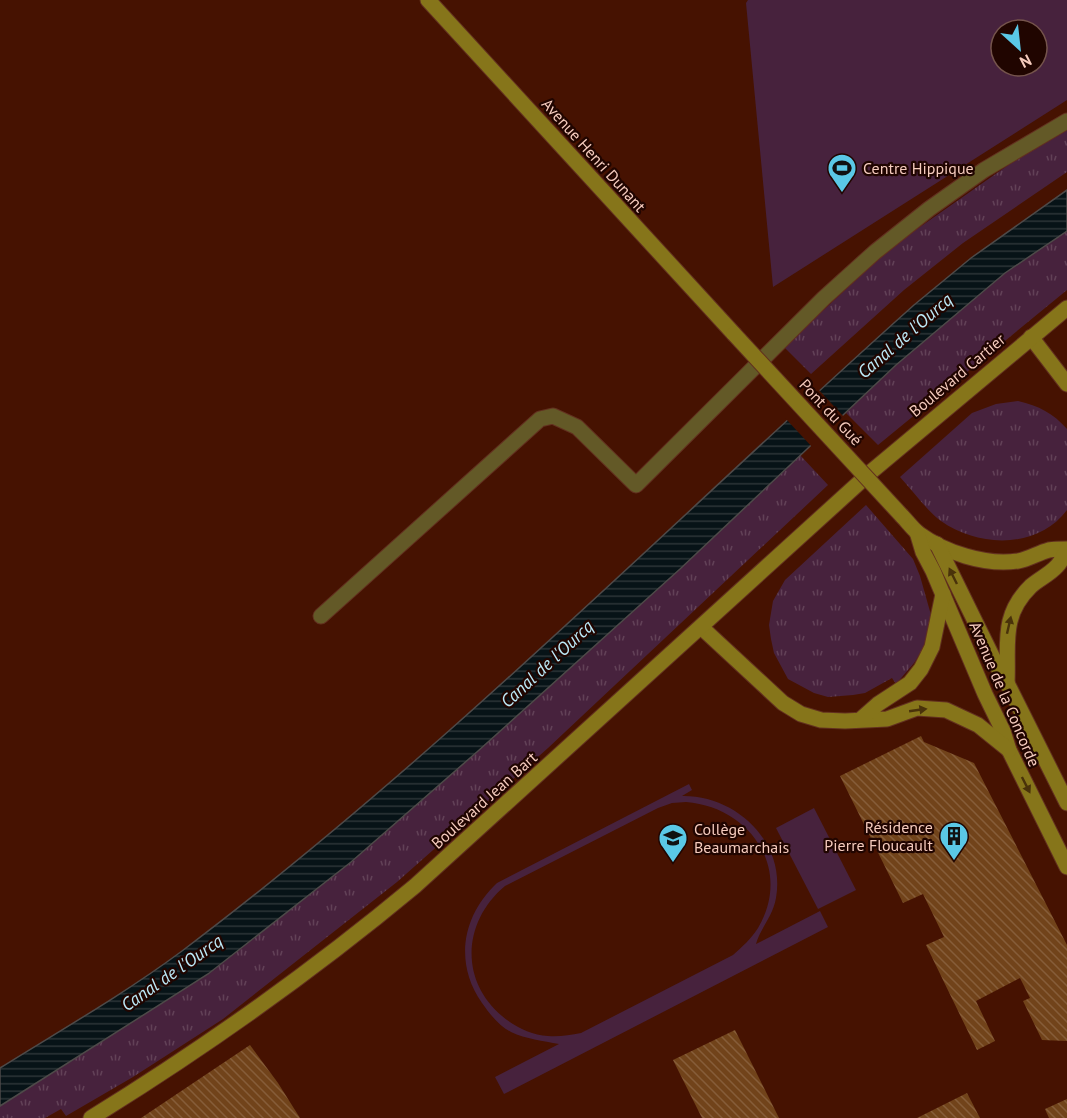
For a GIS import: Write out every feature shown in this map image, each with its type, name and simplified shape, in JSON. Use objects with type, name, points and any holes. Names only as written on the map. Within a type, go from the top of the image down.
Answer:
[{"type":"street","name":"Avenue Henri Dunant","points":[[428,0],[734,334]]},
{"type":"street","points":[[321,616],[540,419],[553,416],[577,427],[636,485],[824,298],[875,252],[929,209],[984,170],[1067,121]]},
{"type":"street","name":"Boulevard Cartier","points":[[872,471],[1067,308]]},
{"type":"street","name":"Pont du Gué","points":[[734,334],[902,516]]},
{"type":"street","points":[[1031,337],[1067,384]]},
{"type":"street","name":"Boulevard Jean Bart","points":[[91,1118],[230,1028],[362,930],[415,886],[872,471]]},
{"type":"street","name":"Avenue de la Concorde","points":[[902,516],[917,532],[937,544],[1067,803]]},
{"type":"street","name":"Avenue de la Concorde","points":[[917,532],[923,552],[1003,731],[1009,750],[1067,867]]},
{"type":"street","points":[[937,544],[987,561],[1015,561],[1032,558],[1046,551],[1067,550]]},
{"type":"street","points":[[1007,683],[1006,639],[1012,612],[1022,594],[1056,567],[1067,550]]},
{"type":"street","points":[[861,719],[878,704],[910,683],[921,669],[932,647],[943,594]]},
{"type":"street","points":[[701,627],[783,703],[801,714],[821,720],[845,721],[887,719],[917,708],[946,710],[978,725],[1009,750]]},
{"type":"green space","name":"Centre Hippique","points":[[748,0],[1067,0],[1067,100],[773,287],[746,3]]},
{"type":"green space","points":[[1067,127],[1067,172],[963,243],[904,290],[811,374],[784,347],[890,248],[1047,138]]},
{"type":"green space","points":[[1067,231],[1067,290],[878,445],[846,413],[964,305],[1006,272]]},
{"type":"green space","points":[[1018,401],[1045,411],[1067,429],[1067,510],[1055,523],[1024,538],[990,540],[956,530],[935,517],[900,477],[972,413],[996,404]]},
{"type":"green space","points":[[800,455],[828,485],[548,748],[397,882],[223,1019],[133,1077],[66,1116],[61,1109],[45,1118],[0,1118],[0,1106],[208,974],[351,862],[680,569]]},
{"type":"green space","points":[[866,505],[913,559],[931,615],[927,642],[914,663],[896,684],[892,678],[865,693],[828,697],[814,693],[788,679],[774,653],[771,639],[769,625],[773,601],[785,580]]},
{"type":"green space","points":[[689,784],[692,790],[682,796],[702,798],[738,813],[753,825],[765,840],[773,858],[777,877],[776,898],[756,944],[820,911],[828,927],[504,1094],[495,1077],[559,1044],[529,1038],[507,1029],[498,1023],[488,1011],[473,988],[465,956],[469,925],[485,896],[497,883]],"holes":[[[686,802],[709,806],[729,816],[746,829],[759,845],[767,864],[771,884],[768,906],[758,928],[733,955],[581,1033],[552,1036],[529,1032],[507,1020],[488,1002],[478,985],[473,968],[474,933],[491,900],[505,886],[658,808],[672,803]]]},
{"type":"green space","points":[[814,808],[856,890],[818,909],[776,828]]},
{"type":"water","name":"Canal de l'Ourcq","points":[[1067,190],[1067,231],[1005,273],[896,365],[680,569],[351,862],[208,974],[0,1106],[0,1068],[160,967],[278,876],[464,718],[914,305],[971,258]]},
{"type":"pier","points":[[817,388],[845,418],[813,448],[785,418]]},
{"type":"building","name":"Résidence Pierre Floucault","points":[[921,736],[924,742],[974,763],[1067,945],[1067,1041],[1042,1040],[1023,1001],[1030,998],[1020,978],[976,1001],[995,1041],[977,1050],[926,945],[944,937],[923,894],[903,903],[840,776]]},
{"type":"building","points":[[735,1030],[779,1118],[702,1118],[673,1060]]},
{"type":"building","points":[[250,1045],[300,1118],[141,1118]]},
{"type":"building","points":[[967,1093],[980,1118],[917,1118]]},
{"type":"building","points":[[1067,1099],[1067,1118],[1049,1118],[1045,1109]]},
{"type":"place","name":"Centre Hippique","points":[[842,194]]},
{"type":"place","name":"Résidence Pierre Floucault","points":[[954,862]]},
{"type":"place","name":"Collège Beaumarchais","points":[[673,864]]}]
